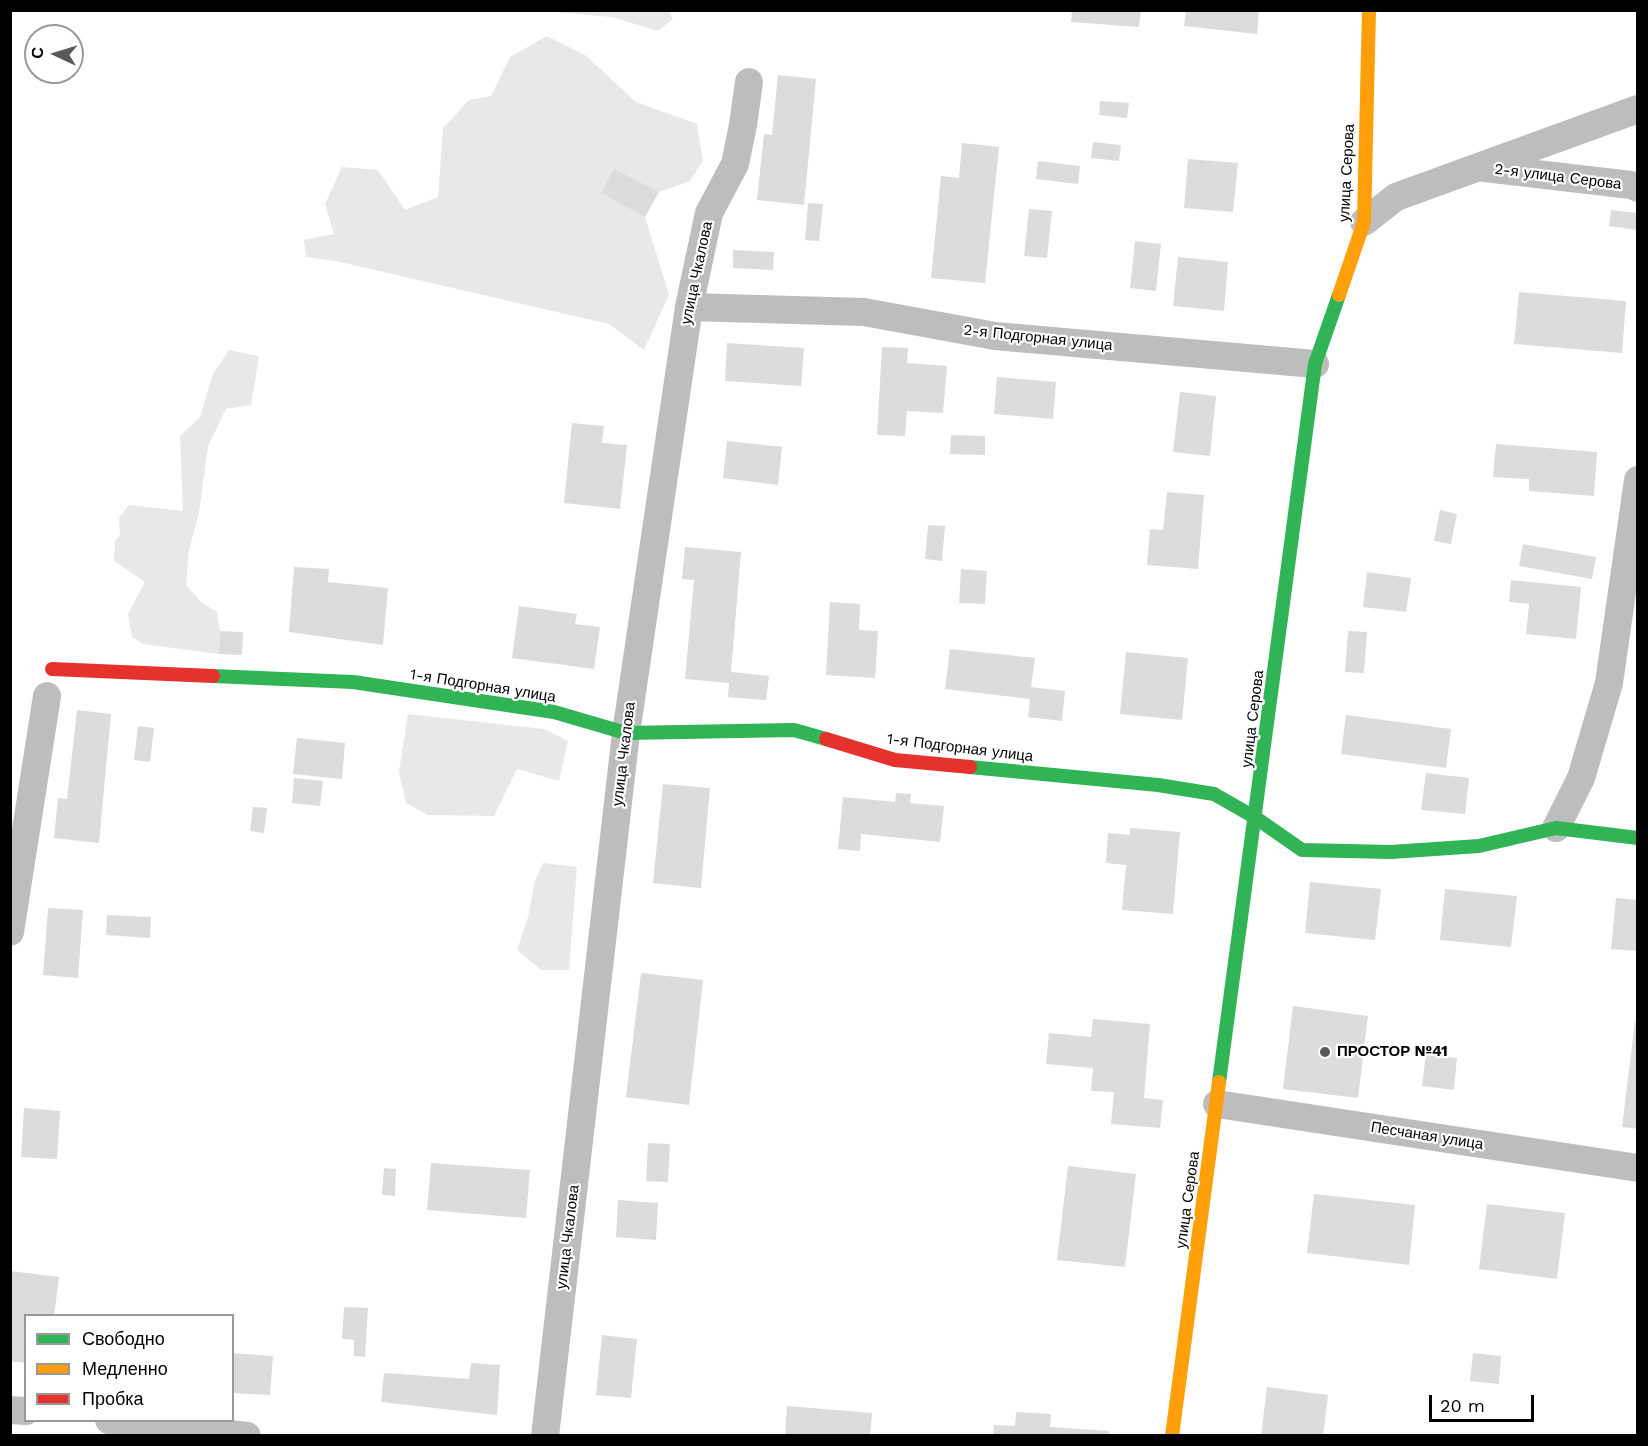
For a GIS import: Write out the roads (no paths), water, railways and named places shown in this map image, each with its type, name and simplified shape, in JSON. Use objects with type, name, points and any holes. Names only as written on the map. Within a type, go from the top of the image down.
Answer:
[{"type":"street","name":"улица Серова","points":[[1172,1436],[1316,364],[1364,222],[1368,10]]},
{"type":"street","name":"улица Чкалова","points":[[545,1436],[626,733],[688,307],[709,213],[735,164],[749,82]]},
{"type":"street","points":[[1364,222],[1396,197],[1638,109]]},
{"type":"street","name":"2-я улица Серова","points":[[1478,167],[1631,185],[1638,188]]},
{"type":"street","name":"2-я Подгорная улица","points":[[688,307],[864,312],[995,336],[1316,364]]},
{"type":"street","points":[[1556,828],[1581,778],[1609,683],[1638,480]]},
{"type":"street","points":[[10,932],[50,682]]},
{"type":"street","name":"1-я Подгорная улица","points":[[50,682],[353,682],[554,712],[626,733],[794,730],[895,760],[1158,785],[1214,794],[1256,818],[1302,850],[1392,852],[1479,846],[1556,828],[1638,838]]},
{"type":"street","name":"Песчаная улица","points":[[1217,1104],[1638,1168]]},
{"type":"street","points":[[126,1422],[247,1436]]},
{"type":"place","name":"ПРОСТОР №41","points":[[1325,1052]]}]
